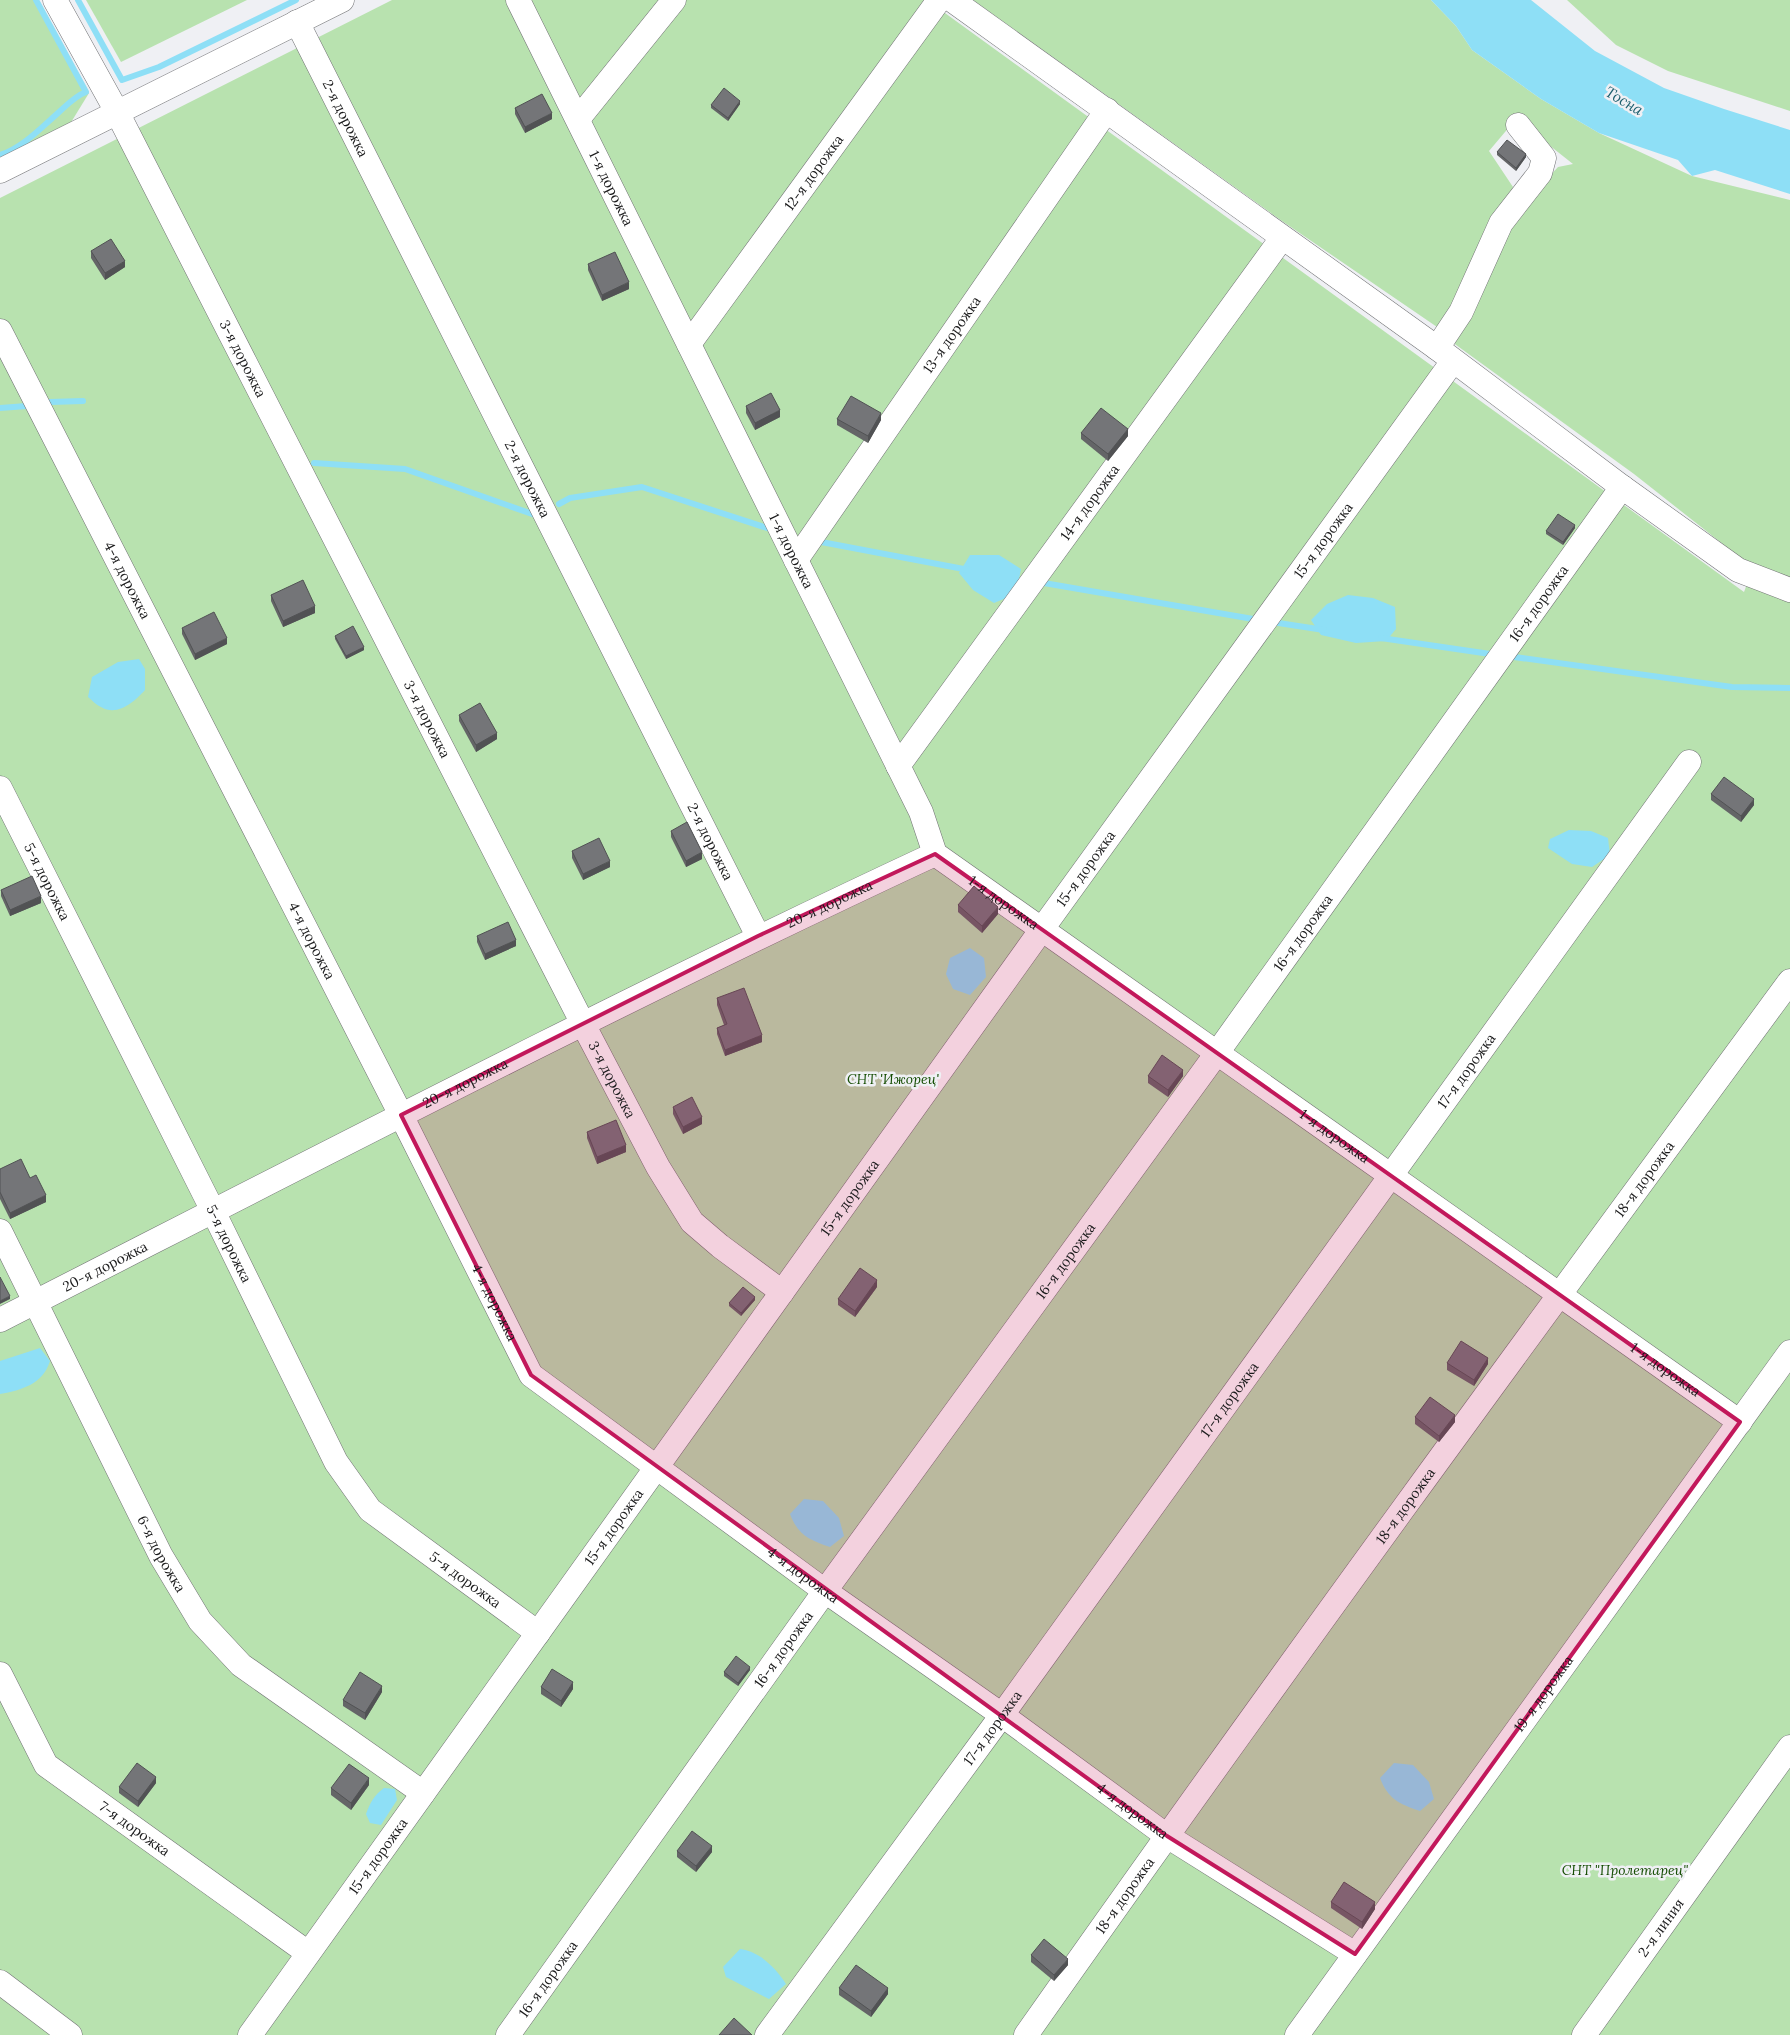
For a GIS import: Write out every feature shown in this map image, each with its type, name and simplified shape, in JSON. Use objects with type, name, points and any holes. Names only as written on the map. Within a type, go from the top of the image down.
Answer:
[{"type":"street","name":"3-я дорожка","points":[[55,0],[117,112],[658,1167],[692,1222],[720,1246],[782,1292]]},
{"type":"street","points":[[0,171],[342,0]]},
{"type":"street","name":"1-я дорожка","points":[[518,0],[689,344],[799,556],[921,812],[935,854],[1740,1422]]},
{"type":"street","points":[[578,119],[674,0]]},
{"type":"street","name":"12-я дорожка","points":[[689,344],[939,0]]},
{"type":"street","points":[[952,0],[1445,355],[1622,487],[1738,570],[1790,590]]},
{"type":"street","name":"2-я дорожка","points":[[297,22],[758,936]]},
{"type":"street","name":"13-я дорожка","points":[[799,556],[1107,110]]},
{"type":"street","name":"15-я дорожка","points":[[250,2035],[1274,608],[1445,355],[1461,312],[1501,223],[1540,173],[1544,158],[1518,125]]},
{"type":"street","name":"14-я дорожка","points":[[898,766],[1282,238]]},
{"type":"street","name":"4-я дорожка","points":[[0,331],[401,1115],[531,1375],[826,1591],[1002,1715],[1167,1836],[1355,1954]]},
{"type":"street","name":"16-я дорожка","points":[[508,2035],[826,1591],[1217,1053],[1622,487]]},
{"type":"street","name":"17-я дорожка","points":[[767,2035],[1002,1715],[1689,762]]},
{"type":"street","name":"5-я дорожка","points":[[0,788],[213,1211],[336,1462],[370,1510],[538,1633]]},
{"type":"street","name":"20-я дорожка","points":[[0,1320],[401,1115],[758,936],[935,854]]},
{"type":"street","name":"18-я дорожка","points":[[1026,2035],[1167,1836],[1559,1294],[1790,981]]},
{"type":"street","name":"6-я дорожка","points":[[0,1231],[161,1556],[200,1621],[241,1665],[423,1793]]},
{"type":"street","name":"19-я дорожка","points":[[1297,2035],[1790,1352]]},
{"type":"street","name":"7-я дорожка","points":[[0,1674],[46,1765],[308,1953]]},
{"type":"street","name":"2-я линия","points":[[1584,2035],[1790,1747]]},
{"type":"street","points":[[0,1982],[70,2035]]},
{"type":"highlighted area","points":[[935,854],[1740,1422],[1355,1954],[1167,1836],[531,1375],[401,1115],[758,936]]},
{"type":"green space","points":[[0,0],[36,0],[89,93],[70,124],[0,159]]},
{"type":"green space","points":[[86,0],[247,0],[121,62]]},
{"type":"green space","name":"СНТ 'Ижорец'","points":[[392,0],[927,0],[1744,592],[1747,584],[1790,599],[1790,2035],[0,2035],[0,198]]},
{"type":"green space","points":[[973,0],[1431,0],[1456,26],[1472,50],[1541,99],[1599,133],[1692,176],[1790,200],[1790,577],[1743,560],[1634,474],[1452,342],[1507,222],[1558,167],[1573,164],[1516,119],[1489,151],[1513,187],[1440,329],[1282,221]]},
{"type":"green space","points":[[1567,0],[1790,0],[1790,111],[1668,71],[1616,45]]},
{"type":"water","name":"Тосна","points":[[1431,0],[1531,0],[1595,51],[1664,88],[1790,130],[1790,194],[1715,170],[1692,176],[1678,160],[1599,133],[1541,99],[1472,50],[1456,26]]},
{"type":"water","points":[[970,555],[999,555],[1021,569],[1016,594],[994,603],[973,590],[959,573]]},
{"type":"water","points":[[1348,595],[1373,598],[1395,607],[1396,629],[1386,641],[1356,643],[1321,635],[1311,620],[1327,604]]},
{"type":"water","points":[[139,659],[145,669],[145,690],[131,703],[120,709],[107,710],[97,705],[88,697],[92,677],[118,662]]},
{"type":"water","points":[[1569,830],[1591,831],[1608,838],[1610,855],[1592,867],[1572,864],[1548,848],[1550,839]]},
{"type":"water","points":[[970,948],[984,958],[986,977],[970,995],[953,989],[946,974],[950,958]]},
{"type":"water","points":[[40,1348],[50,1361],[42,1375],[31,1385],[0,1394],[0,1361]]},
{"type":"water","points":[[804,1499],[823,1501],[839,1518],[844,1536],[830,1547],[805,1536],[793,1521],[790,1514]]},
{"type":"water","points":[[1394,1763],[1413,1765],[1429,1782],[1434,1799],[1420,1811],[1395,1800],[1383,1785],[1380,1778]]},
{"type":"water","points":[[384,1788],[395,1789],[397,1800],[381,1825],[370,1823],[366,1814],[375,1796]]},
{"type":"water","points":[[740,1949],[754,1953],[766,1961],[786,1984],[769,1999],[726,1977],[723,1967]]},
{"type":"building","points":[[724,88],[740,101],[728,118],[711,105]]},
{"type":"building","points":[[542,94],[552,113],[525,127],[515,108]]},
{"type":"building","points":[[1507,140],[1526,154],[1516,168],[1497,152]]},
{"type":"building","points":[[111,239],[125,261],[105,273],[91,251]]},
{"type":"building","points":[[615,252],[629,282],[602,295],[588,264]]},
{"type":"building","points":[[771,393],[780,410],[755,423],[746,406]]},
{"type":"building","points":[[851,396],[881,413],[868,436],[837,419]]},
{"type":"building","points":[[1101,408],[1128,429],[1108,454],[1081,433]]},
{"type":"building","points":[[1558,514],[1575,525],[1563,542],[1546,531]]},
{"type":"building","points":[[303,580],[315,606],[283,621],[271,595]]},
{"type":"building","points":[[214,612],[227,638],[195,654],[182,628]]},
{"type":"building","points":[[353,626],[364,647],[346,656],[335,636]]},
{"type":"building","points":[[480,703],[497,733],[476,745],[459,715]]},
{"type":"building","points":[[1724,777],[1754,799],[1741,816],[1711,794]]},
{"type":"building","points":[[687,822],[702,852],[686,861],[671,831]]},
{"type":"building","points":[[599,838],[610,861],[583,874],[572,851]]},
{"type":"building","points":[[32,876],[41,896],[10,910],[1,890]]},
{"type":"building","points":[[974,886],[998,907],[982,926],[958,905]]},
{"type":"building","points":[[508,922],[516,940],[485,954],[477,936]]},
{"type":"building","points":[[744,988],[762,1035],[725,1050],[717,1028],[727,1024],[717,998]]},
{"type":"building","points":[[1162,1055],[1183,1070],[1168,1090],[1148,1076]]},
{"type":"building","points":[[692,1097],[702,1117],[683,1127],[673,1107]]},
{"type":"building","points":[[616,1120],[626,1145],[597,1157],[587,1132]]},
{"type":"building","points":[[21,1159],[30,1178],[36,1175],[46,1195],[10,1213],[0,1192],[0,1169]]},
{"type":"building","points":[[860,1268],[877,1280],[855,1311],[838,1299]]},
{"type":"building","points":[[0,1277],[10,1296],[0,1301]]},
{"type":"building","points":[[743,1287],[755,1297],[741,1313],[729,1303]]},
{"type":"building","points":[[1461,1341],[1488,1358],[1474,1380],[1447,1363]]},
{"type":"building","points":[[1430,1397],[1455,1415],[1439,1436],[1415,1417]]},
{"type":"building","points":[[736,1656],[750,1667],[738,1683],[724,1672]]},
{"type":"building","points":[[552,1669],[573,1682],[561,1701],[541,1687]]},
{"type":"building","points":[[360,1672],[382,1686],[365,1713],[343,1700]]},
{"type":"building","points":[[137,1763],[156,1777],[138,1801],[119,1787]]},
{"type":"building","points":[[349,1764],[369,1778],[351,1803],[331,1788]]},
{"type":"building","points":[[692,1831],[712,1846],[696,1866],[677,1851]]},
{"type":"building","points":[[1344,1882],[1375,1902],[1362,1922],[1331,1902]]},
{"type":"building","points":[[1044,1939],[1068,1959],[1054,1975],[1031,1955]]},
{"type":"building","points":[[856,1965],[888,1988],[871,2011],[839,1988]]},
{"type":"building","points":[[734,2018],[752,2035],[719,2035]]},
{"type":"waterway","points":[[0,155],[24,143],[71,101],[86,92],[36,0]]},
{"type":"waterway","points":[[78,0],[122,80],[159,67],[296,0]]},
{"type":"waterway","points":[[50,402],[83,401]]},
{"type":"waterway","points":[[0,408],[27,406]]},
{"type":"waterway","points":[[314,463],[405,469],[535,515]]},
{"type":"waterway","points":[[559,504],[570,498],[642,487],[770,529]]},
{"type":"waterway","points":[[816,541],[969,570]]},
{"type":"waterway","points":[[1038,582],[1259,620]]},
{"type":"waterway","points":[[1272,622],[1324,630]]},
{"type":"waterway","points":[[1381,638],[1497,655]]},
{"type":"waterway","points":[[1507,656],[1732,687],[1790,688]]},
{"type":"park label","name":"СНТ \"Пролетарец\"","points":[[1625,1870]]}]
